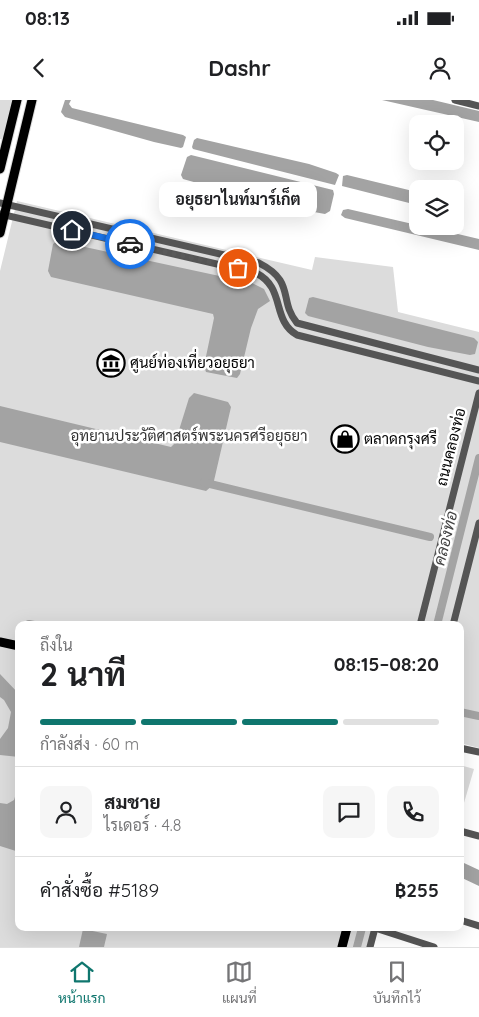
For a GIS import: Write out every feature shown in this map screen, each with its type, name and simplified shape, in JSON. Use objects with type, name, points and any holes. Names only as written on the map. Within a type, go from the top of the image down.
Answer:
[{"type":"main road","points":[[0,169],[17,100]]},
{"type":"main road","points":[[0,233],[3,204],[32,100]]},
{"type":"main road","points":[[0,642],[15,645]]},
{"type":"main road","points":[[342,947],[346,931]]},
{"type":"street","points":[[455,100],[479,106]]},
{"type":"street","points":[[3,204],[260,263],[271,269],[279,277],[292,317],[297,323],[479,370]]},
{"type":"street","points":[[2,214],[256,273],[270,283],[285,325],[297,335],[479,381]]},
{"type":"street","name":"ถนนคลองท่อ","points":[[422,621],[479,392]]},
{"type":"street","points":[[454,621],[479,523]]},
{"type":"street","points":[[464,749],[479,752]]},
{"type":"street","points":[[464,832],[479,836]]},
{"type":"street","points":[[464,921],[479,926]]},
{"type":"street","points":[[370,947],[374,931]]},
{"type":"street","points":[[384,931],[434,947]]},
{"type":"green space","points":[[0,100],[14,100],[5,140],[0,139]]},
{"type":"green space","name":"อุทยานประวัติศาสตร์พระนครศรีอยุธยา","points":[[17,201],[312,270],[315,257],[393,267],[398,312],[479,332],[479,748],[464,744],[464,621],[15,621],[15,931],[371,931],[367,947],[0,947],[0,271]]},
{"type":"green space","points":[[464,766],[474,769],[464,803]]},
{"type":"shaded area","points":[[65,100],[71,100],[69,104],[72,108],[183,135],[186,137],[183,147],[154,142],[65,117],[61,112]]},
{"type":"shaded area","points":[[382,100],[433,100],[479,111],[479,122],[464,119],[464,115],[448,115]]},
{"type":"shaded area","points":[[197,138],[309,164],[339,175],[335,185],[193,149],[194,140]]},
{"type":"shaded area","points":[[191,155],[333,190],[334,194],[330,211],[325,214],[276,205],[183,179],[181,175],[187,157]]},
{"type":"shaded area","points":[[347,175],[409,190],[409,203],[342,186],[343,176]]},
{"type":"shaded area","points":[[348,209],[409,223],[409,233],[345,218],[341,215],[343,210]]},
{"type":"shaded area","points":[[416,235],[462,235],[479,239],[479,250]]},
{"type":"shaded area","points":[[57,241],[252,283],[264,289],[270,301],[258,309],[251,328],[240,374],[237,378],[206,372],[204,366],[214,318],[213,314],[51,277],[48,271],[53,244]]},
{"type":"shaded area","points":[[313,297],[474,338],[478,342],[475,354],[470,355],[428,347],[308,316],[305,313],[309,298]]},
{"type":"shaded area","points":[[194,393],[228,402],[231,407],[213,485],[206,491],[0,442],[0,406],[171,447],[175,443],[189,398]]},
{"type":"shaded area","points":[[0,674],[15,690],[15,757],[0,755],[0,739],[8,728],[11,712],[0,697]]},
{"type":"shaded area","points":[[15,797],[15,851],[0,846],[0,803],[7,804],[14,800]]},
{"type":"shaded area","points":[[464,863],[479,870],[479,886],[464,879]]},
{"type":"shaded area","points":[[83,931],[107,934],[104,947],[79,947]]},
{"type":"waterway","name":"คลองท่อ","points":[[438,621],[479,458]]},
{"type":"waterway","points":[[204,482],[430,537]]},
{"type":"waterway","points":[[464,713],[479,716]]},
{"type":"waterway","name":"คลองท่อ","points":[[357,947],[361,931]]},
{"type":"way so far","points":[[130,244],[238,268]]},
{"type":"place","name":"อยุธยาไนท์มาร์เก็ต","points":[[238,268]]},
{"type":"place","name":"ศูนย์ท่องเที่ยวอยุธยา","points":[[111,363]]},
{"type":"place","name":"ตลาดกรุงศรี","points":[[345,439]]},
{"type":"route","points":[[72,230],[130,244]]}]
